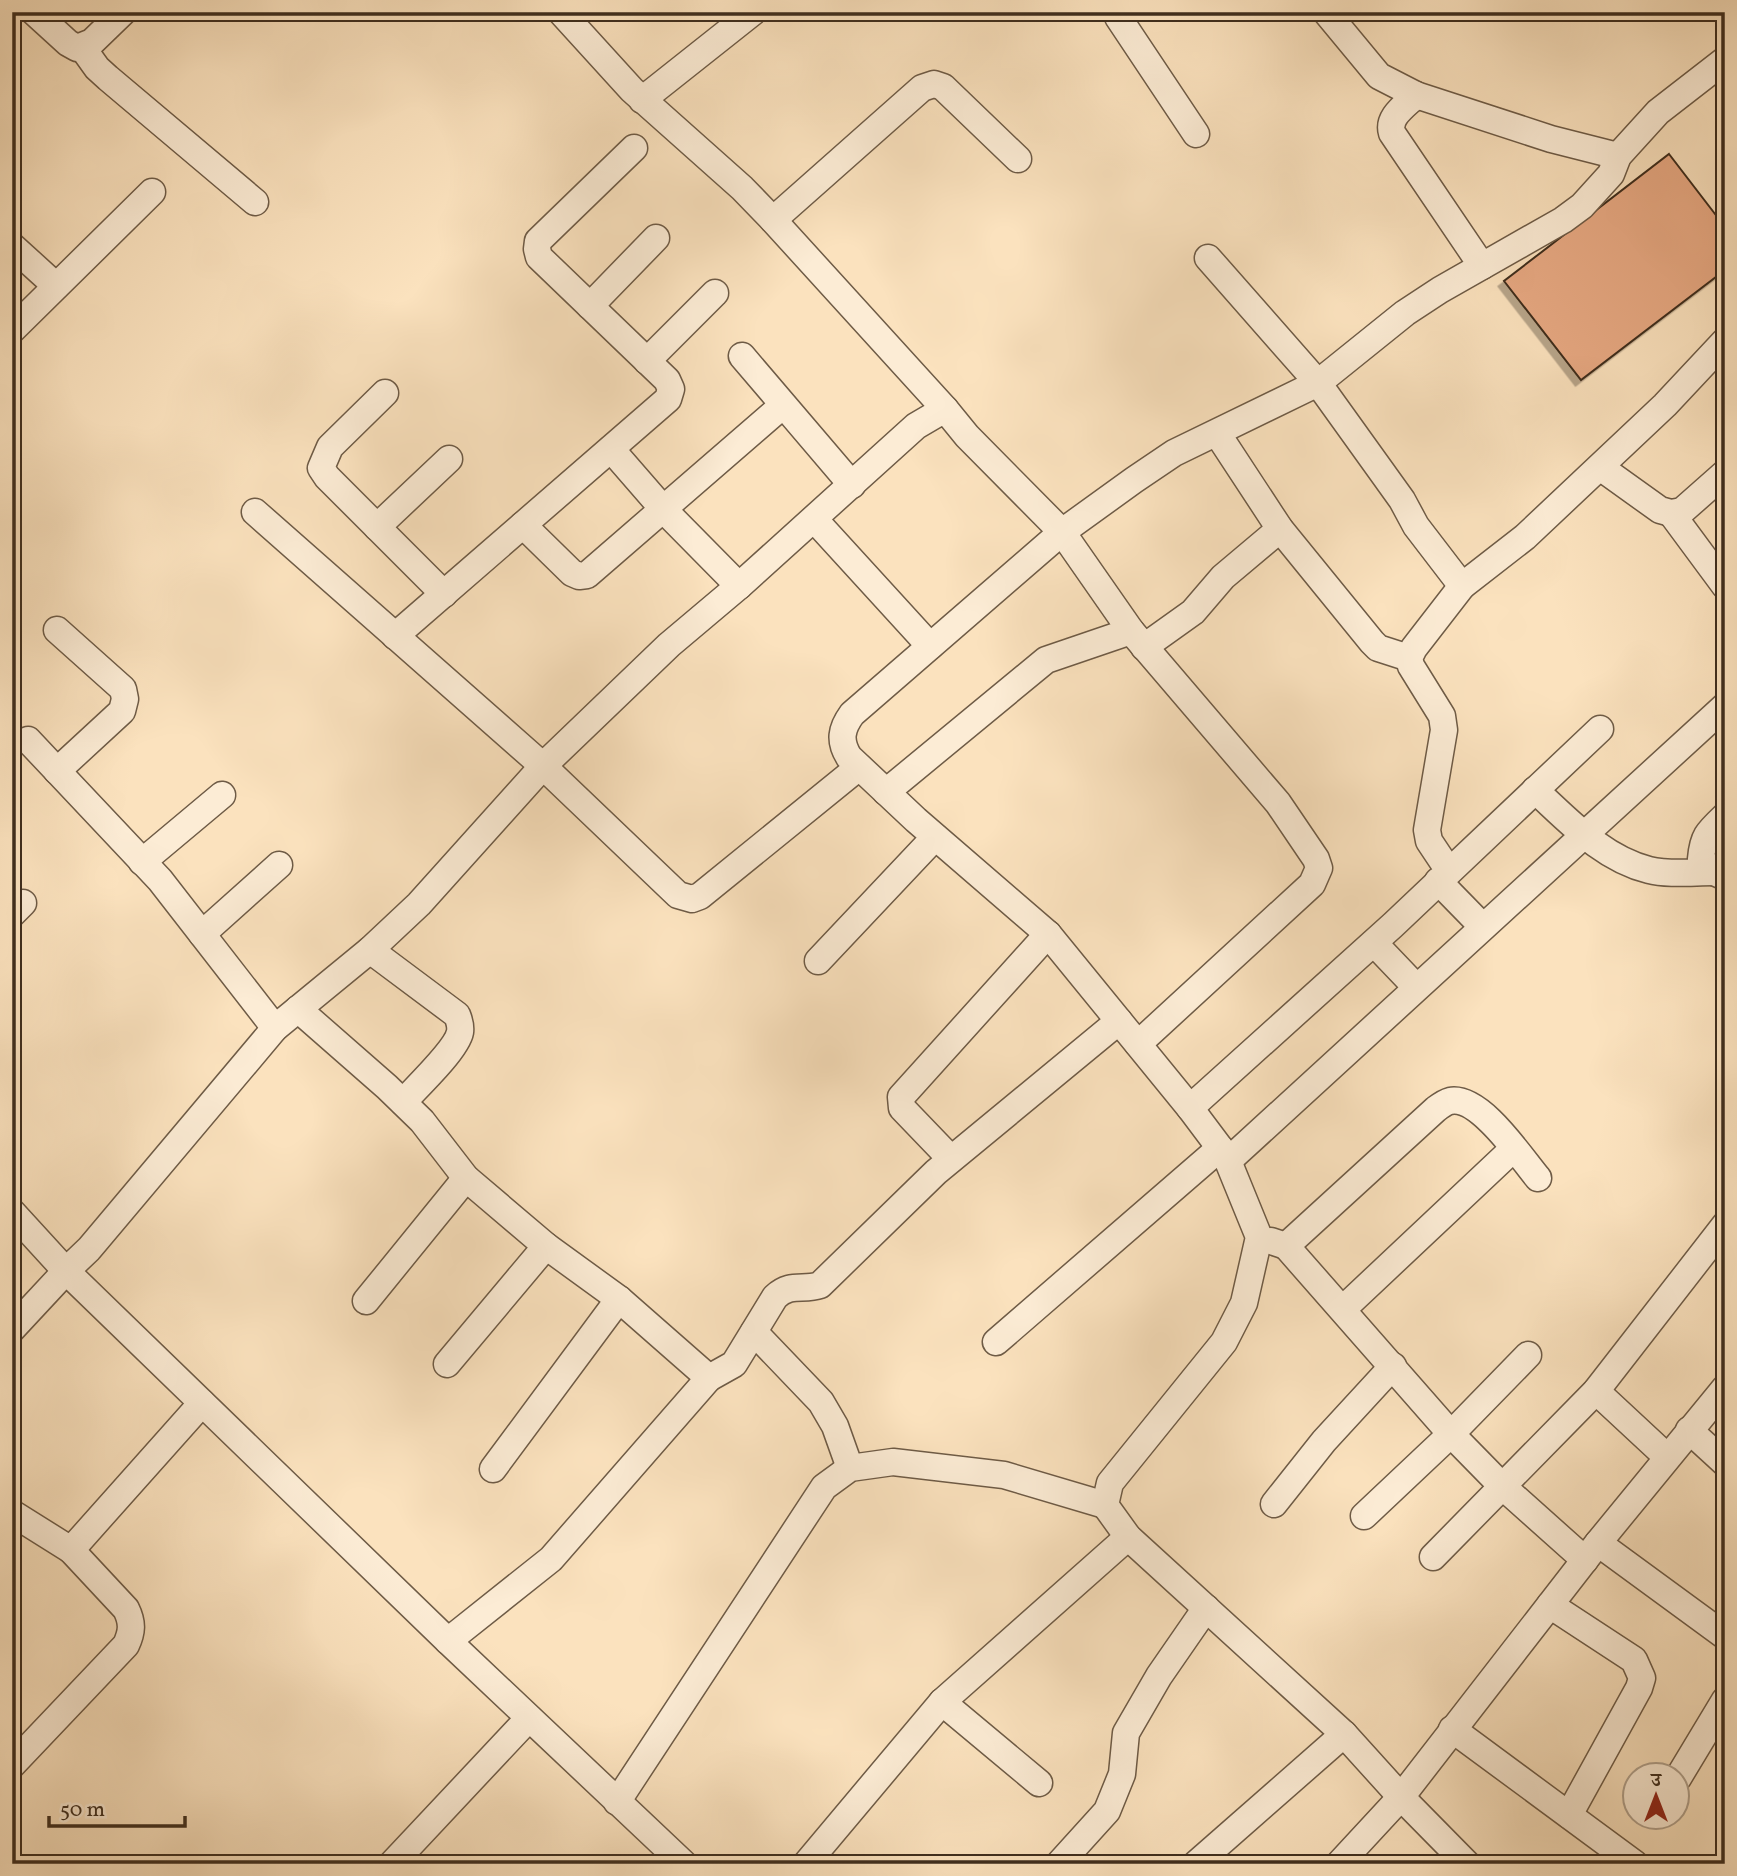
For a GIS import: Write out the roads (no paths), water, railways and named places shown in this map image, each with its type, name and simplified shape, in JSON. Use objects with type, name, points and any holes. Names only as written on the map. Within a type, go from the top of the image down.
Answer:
[{"type":"street","points":[[34,12],[73,47],[82,47],[92,42],[123,12]]},
{"type":"street","points":[[562,12],[642,100],[742,188],[773,220],[967,436],[1062,532],[1138,639],[1278,803],[1316,859],[1319,868],[1312,884],[1138,1044]]},
{"type":"street","points":[[642,100],[753,12]]},
{"type":"street","points":[[1326,12],[1379,76],[1416,96],[1551,139],[1618,156]]},
{"type":"street","points":[[1122,14],[1196,134]]},
{"type":"street","points":[[82,47],[108,78],[255,202]]},
{"type":"street","points":[[1105,1505],[1110,1483],[1224,1342],[1244,1303],[1259,1237],[1224,1154],[1190,1108],[1048,934],[935,837],[859,766],[843,747],[844,724],[852,714],[1062,532],[1174,453],[1318,383],[1405,313],[1563,220],[1582,206],[1611,174],[1618,156],[1658,111],[1725,60]]},
{"type":"street","points":[[773,220],[922,88],[934,84],[943,87],[1018,159]]},
{"type":"street","points":[[1416,96],[1392,118],[1392,133],[1482,266]]},
{"type":"street","points":[[396,636],[668,399],[671,388],[667,380],[539,257],[537,248],[538,241],[634,148]]},
{"type":"street","points":[[12,330],[152,192]]},
{"type":"street","points":[[590,306],[656,238]]},
{"type":"street","points":[[12,246],[56,286]]},
{"type":"street","points":[[1208,258],[1318,383],[1402,500],[1416,526],[1462,586]]},
{"type":"street","points":[[647,361],[715,293]]},
{"type":"street","points":[[1483,927],[1443,876],[1429,841],[1427,830],[1444,743],[1442,716],[1411,666],[1409,658],[1413,648],[1462,586],[1525,537],[1665,405],[1725,341]]},
{"type":"street","points":[[742,356],[852,485]]},
{"type":"street","points":[[385,393],[330,447],[321,468],[444,594]]},
{"type":"street","points":[[523,525],[572,573],[587,575],[782,406]]},
{"type":"street","points":[[12,1329],[89,1249],[275,1028],[370,950],[419,904],[543,766],[669,645],[739,586],[916,426],[945,410]]},
{"type":"street","points":[[1217,433],[1280,528],[1372,642],[1378,648],[1409,658]]},
{"type":"street","points":[[611,449],[664,510],[739,586]]},
{"type":"street","points":[[377,527],[449,459]]},
{"type":"street","points":[[1600,467],[1660,510],[1671,513],[1682,511],[1725,473]]},
{"type":"street","points":[[255,512],[543,766],[678,895],[692,899],[701,896],[859,766]]},
{"type":"street","points":[[1671,513],[1725,586]]},
{"type":"street","points":[[814,519],[930,646]]},
{"type":"street","points":[[886,792],[1046,660],[1138,639],[1193,612],[1223,577],[1280,528]]},
{"type":"street","points":[[57,630],[123,689],[125,699],[122,711],[57,771]]},
{"type":"street","points":[[996,1342],[1224,1154],[1416,987],[1725,706]]},
{"type":"street","points":[[1190,1108],[1374,943],[1600,729]]},
{"type":"street","points":[[28,740],[142,862],[275,1028]]},
{"type":"street","points":[[1535,790],[1585,836],[1616,859],[1651,871],[1719,874]]},
{"type":"street","points":[[142,862],[222,795]]},
{"type":"street","points":[[1719,874],[1701,859],[1702,842],[1708,832],[1725,816]]},
{"type":"street","points":[[818,961],[935,837]]},
{"type":"street","points":[[202,934],[279,866]]},
{"type":"street","points":[[951,1159],[902,1108],[901,1097],[1048,934]]},
{"type":"street","points":[[1374,943],[1416,987]]},
{"type":"street","points":[[370,950],[457,1015],[459,1021],[460,1031],[455,1045],[403,1102]]},
{"type":"street","points":[[298,1009],[422,1121],[466,1178],[547,1246],[619,1298],[709,1378]]},
{"type":"street","points":[[448,1641],[551,1559],[709,1378],[734,1364],[782,1290],[820,1285],[951,1159],[1119,1021]]},
{"type":"street","points":[[1286,1246],[1436,1109],[1451,1101],[1466,1102],[1485,1115],[1538,1178]]},
{"type":"street","points":[[1343,1309],[1513,1149]]},
{"type":"street","points":[[366,1301],[466,1178]]},
{"type":"street","points":[[12,1212],[66,1271],[201,1403],[684,1864]]},
{"type":"street","points":[[1433,1557],[1596,1391],[1725,1225]]},
{"type":"street","points":[[1259,1237],[1286,1246],[1451,1434],[1501,1485],[1592,1551],[1725,1636]]},
{"type":"street","points":[[447,1364],[547,1246]]},
{"type":"street","points":[[494,1469],[619,1298]]},
{"type":"street","points":[[754,1332],[821,1402],[835,1426],[850,1468]]},
{"type":"street","points":[[1364,1516],[1451,1434],[1528,1355]]},
{"type":"street","points":[[1274,1504],[1324,1441],[1393,1366]]},
{"type":"street","points":[[1339,1864],[1401,1797],[1592,1551],[1725,1388]]},
{"type":"street","points":[[1596,1391],[1667,1457]]},
{"type":"street","points":[[71,1550],[201,1403]]},
{"type":"street","points":[[1689,1430],[1725,1463]]},
{"type":"street","points":[[617,1802],[824,1487],[850,1468],[893,1462],[993,1474],[1105,1505],[1128,1538],[1344,1734],[1467,1864]]},
{"type":"street","points":[[12,1513],[71,1550],[126,1609],[132,1620],[126,1645],[12,1765]]},
{"type":"street","points":[[806,1864],[942,1702],[1128,1538]]},
{"type":"street","points":[[1550,1605],[1634,1660],[1642,1678],[1569,1815]]},
{"type":"street","points":[[1059,1864],[1107,1811],[1122,1774],[1126,1733],[1159,1676],[1206,1608]]},
{"type":"street","points":[[1692,1760],[1718,1728],[1725,1700]]},
{"type":"street","points":[[942,1702],[1040,1783]]},
{"type":"street","points":[[392,1864],[529,1718]]},
{"type":"street","points":[[1452,1729],[1635,1864]]},
{"type":"street","points":[[1196,1864],[1344,1734]]}]
